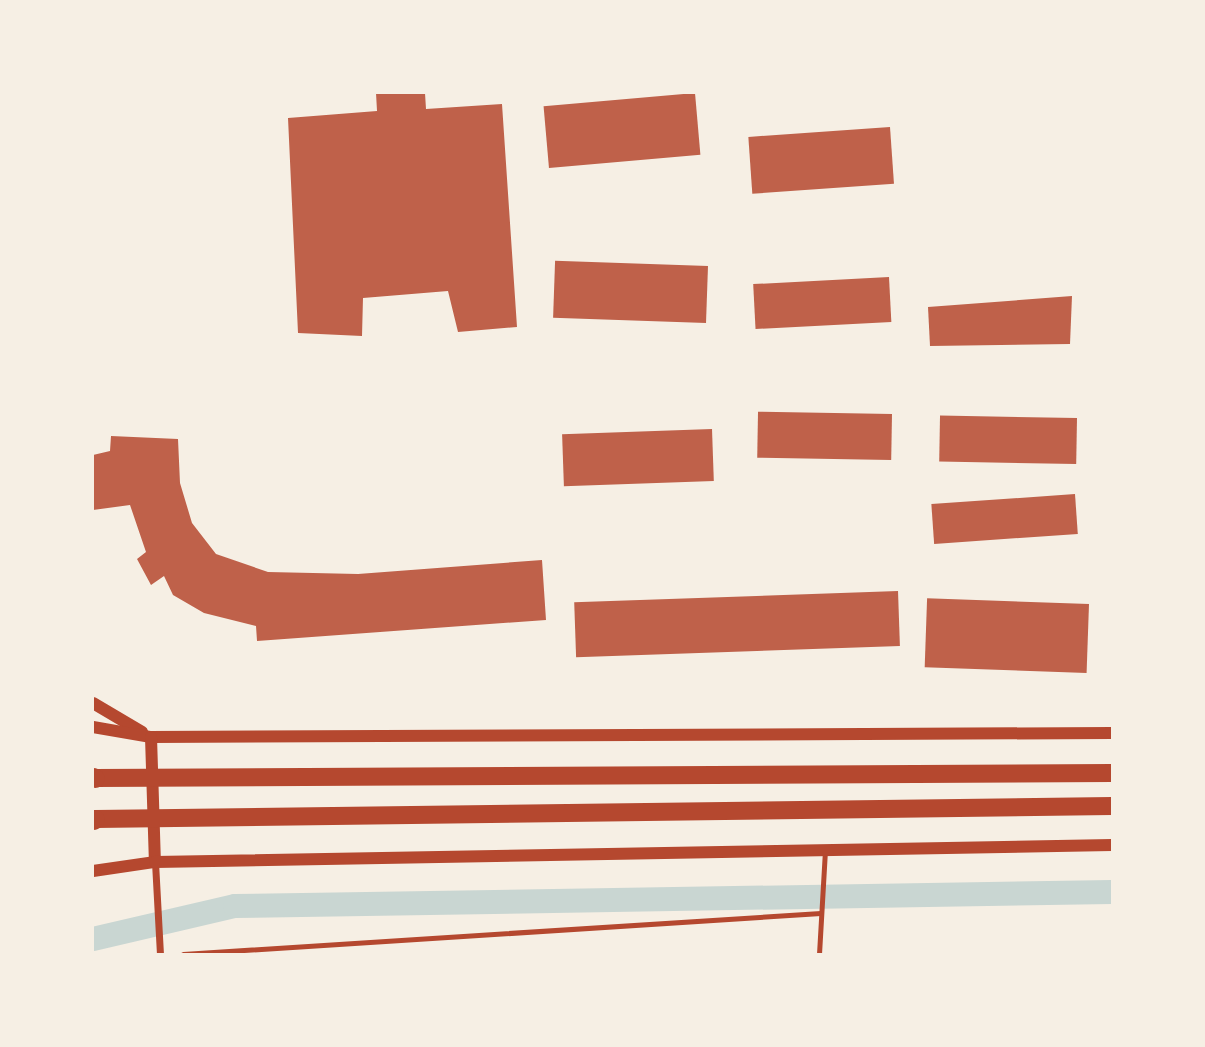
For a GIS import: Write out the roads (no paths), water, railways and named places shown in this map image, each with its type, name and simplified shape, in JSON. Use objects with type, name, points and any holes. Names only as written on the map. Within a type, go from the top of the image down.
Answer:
[{"type":"main road","points":[[94,778],[1112,773]]},
{"type":"main road","points":[[94,819],[1112,806]]},
{"type":"street","points":[[93,703],[151,737]]},
{"type":"street","points":[[93,727],[151,737],[1112,733]]},
{"type":"street","points":[[151,737],[160,954]]},
{"type":"street","points":[[93,871],[155,862],[1112,845]]},
{"type":"lane","points":[[819,954],[825,850]]},
{"type":"lane","points":[[183,954],[821,911]]},
{"type":"waterway","points":[[93,939],[235,906],[1112,892]]}]
